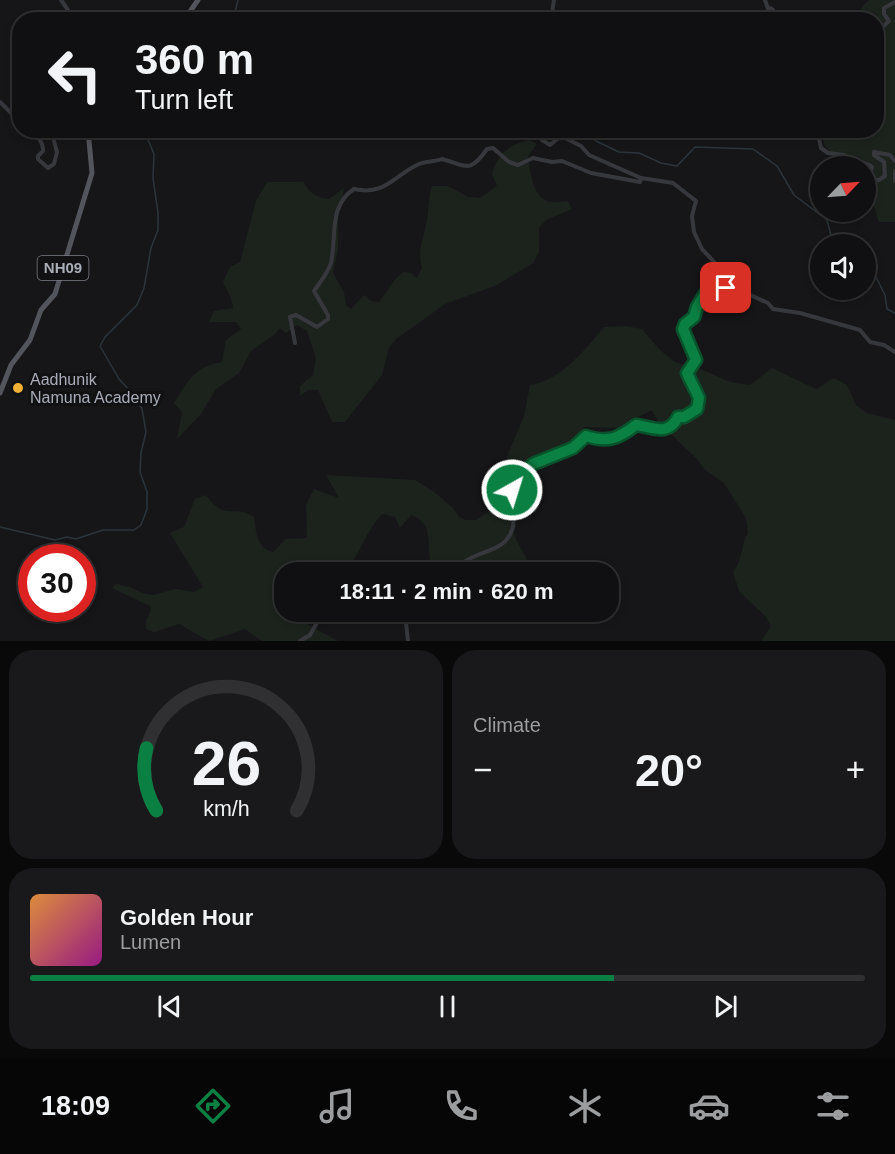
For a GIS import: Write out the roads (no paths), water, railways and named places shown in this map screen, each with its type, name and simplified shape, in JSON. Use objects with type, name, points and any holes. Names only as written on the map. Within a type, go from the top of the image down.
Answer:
[{"type":"main road","name":"NH09","points":[[0,393],[11,365],[30,340],[41,310],[55,294],[92,173],[89,138]]},
{"type":"street","points":[[765,0],[770,12]]},
{"type":"street","points":[[884,12],[884,8],[895,2]]},
{"type":"street","points":[[769,8],[774,12]]},
{"type":"street","points":[[884,14],[889,21],[884,26]]},
{"type":"street","points":[[0,102],[12,115]]},
{"type":"street","points":[[39,138],[43,151],[38,159],[48,168],[54,164],[57,152],[53,138]]},
{"type":"street","points":[[542,138],[550,145],[559,138]]},
{"type":"street","points":[[565,138],[592,156],[641,178],[673,183],[696,201],[692,216],[694,232],[702,249],[716,264],[725,282],[709,283],[704,286],[706,292]]},
{"type":"street","points":[[819,138],[821,148],[828,153],[846,156]]},
{"type":"street","points":[[296,343],[290,316],[296,315],[317,327],[328,320],[328,315],[314,291],[330,266],[334,218],[346,194],[354,189],[372,192],[383,188],[421,163],[433,163],[442,159],[464,168],[468,167],[481,158],[488,149],[493,148],[509,162],[518,165],[533,158],[552,162],[562,161],[613,179],[640,182],[641,178]]},
{"type":"street","points":[[874,156],[874,152],[890,155],[895,161]]},
{"type":"street","points":[[876,157],[884,162],[885,176],[876,180]]},
{"type":"street","points":[[895,171],[895,181]]},
{"type":"street","points":[[465,562],[478,554],[496,549],[506,540],[513,526],[509,501],[512,490],[518,479],[533,464],[573,448],[586,436],[596,441],[616,439],[636,425],[653,430],[665,430],[675,423],[678,417],[684,417],[697,409],[699,398],[687,373],[696,360],[683,329],[685,324],[694,317],[706,292],[726,288],[748,294],[768,303],[773,309],[800,313],[860,330],[870,342],[884,345],[895,352]]},
{"type":"street","points":[[300,641],[310,635],[317,622]]},
{"type":"street","points":[[406,622],[408,641]]},
{"type":"waterway","points":[[235,12],[238,0]]},
{"type":"waterway","points":[[0,527],[55,540],[67,537],[76,539],[103,530],[134,530],[141,525],[147,509],[147,492],[140,472],[141,453],[146,432],[142,409],[133,394],[119,379],[100,346],[105,337],[137,305],[144,288],[151,248],[158,230],[153,178],[154,154],[147,138]]},
{"type":"waterway","points":[[592,138],[619,152],[639,153],[661,163],[677,166],[695,147],[753,149],[777,166],[794,195],[827,220],[831,234]]},
{"type":"waterway","points":[[876,277],[885,295],[887,309],[895,313]]},
{"type":"place","name":"Aadhunik Namuna Academy","points":[[18,388]]}]
